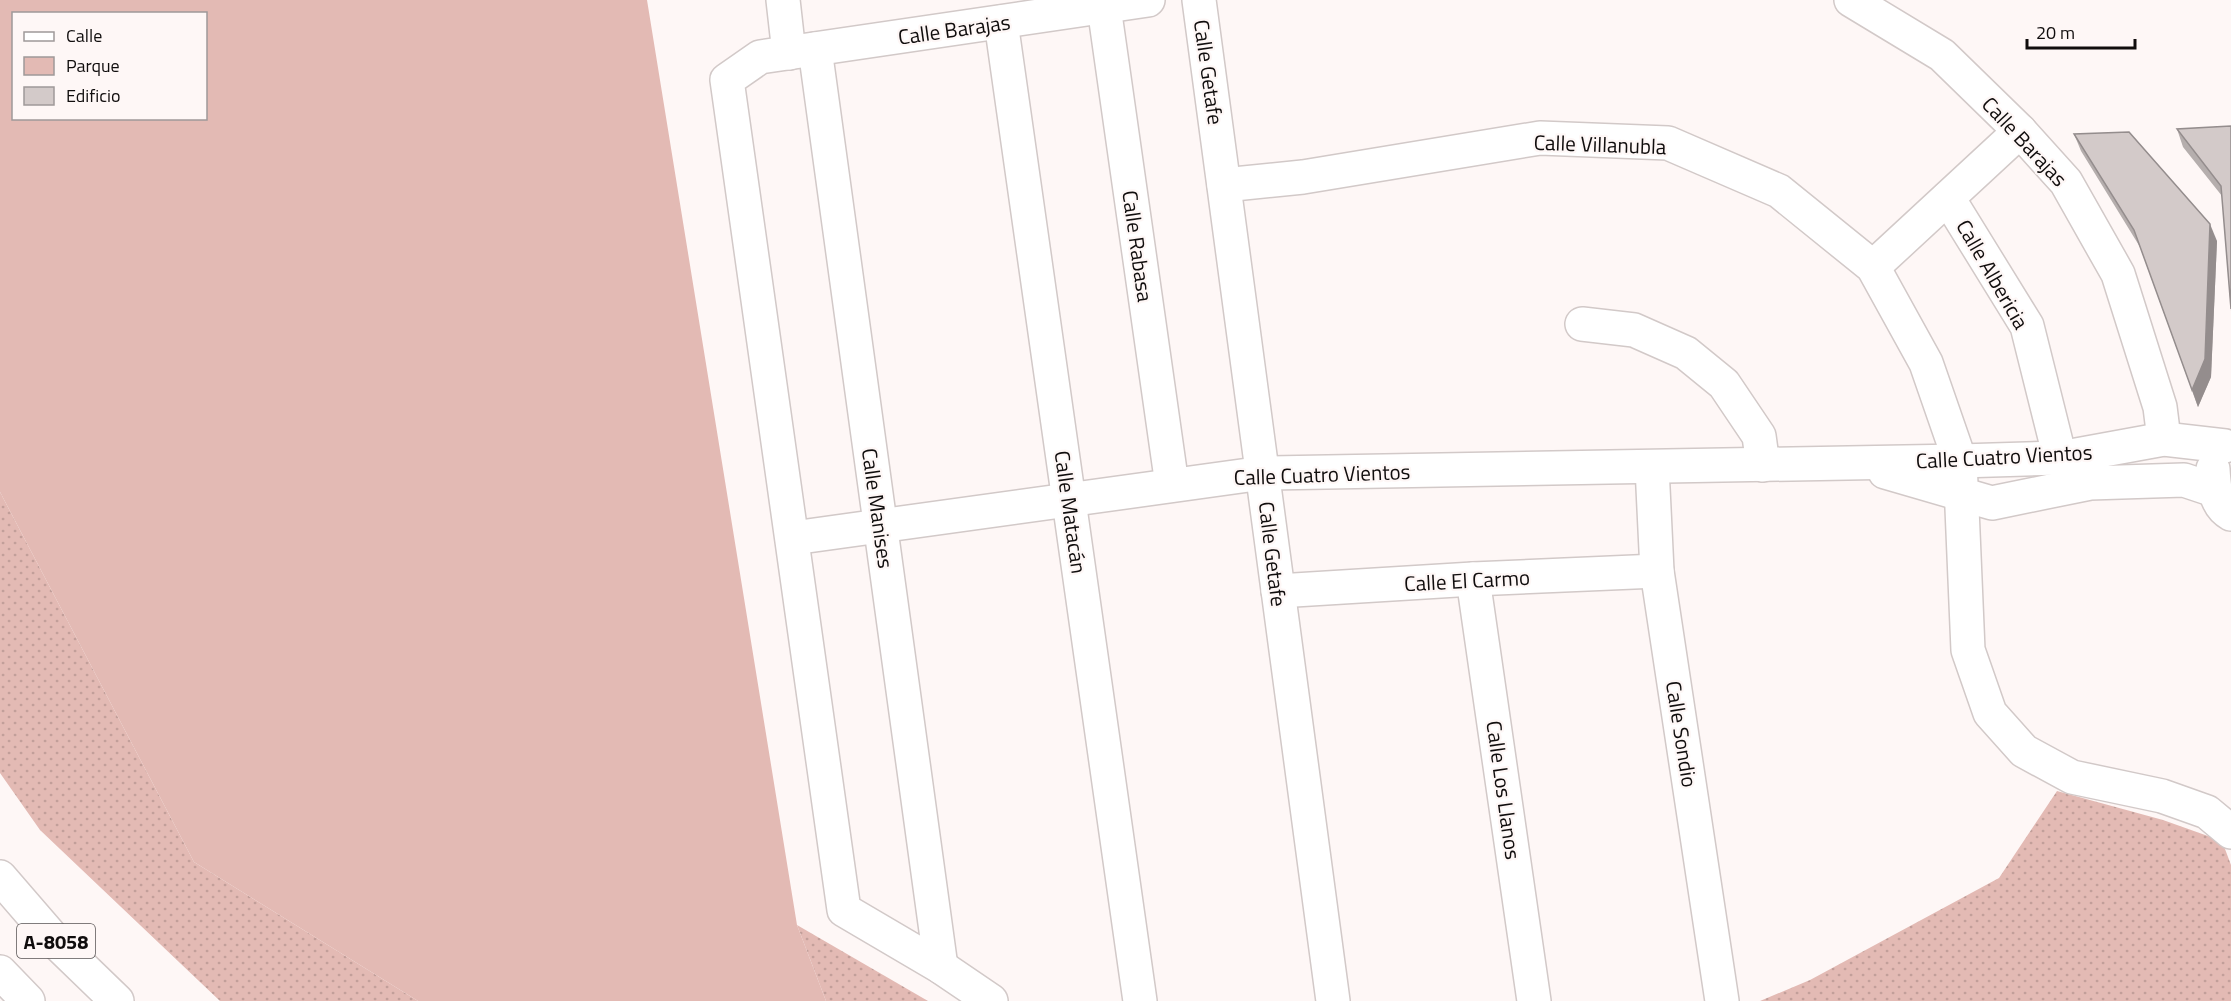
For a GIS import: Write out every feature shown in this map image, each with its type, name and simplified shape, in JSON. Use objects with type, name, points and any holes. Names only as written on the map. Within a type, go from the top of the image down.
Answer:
[{"type":"main road","name":"Calle Manises","points":[[783,0],[788,53],[881,525],[941,968]]},
{"type":"main road","name":"Calle Barajas","points":[[788,53],[1001,22],[1103,4],[1148,0]]},
{"type":"main road","name":"Calle Getafe","points":[[1199,0],[1333,1001]]},
{"type":"main road","name":"Calle Barajas","points":[[1851,0],[1942,55],[2020,131],[2066,182],[2118,274],[2160,407],[2164,439]]},
{"type":"main road","name":"Calle Rabasa","points":[[1103,4],[1172,485]]},
{"type":"main road","name":"Calle Matacán","points":[[1001,22],[1140,1001]]},
{"type":"main road","points":[[788,53],[727,80],[844,910],[991,1001]]},
{"type":"main road","points":[[1873,267],[2020,131]]},
{"type":"main road","name":"Calle Villanubla","points":[[1224,185],[1303,177],[1540,138],[1668,143],[1779,192],[1873,267],[1926,363],[1960,461],[1968,650],[1990,713],[2024,751],[2072,777],[2162,796],[2207,812],[2231,832]]},
{"type":"main road","name":"Calle Albericia","points":[[1948,198],[2027,326],[2060,458]]},
{"type":"main road","points":[[1582,324],[1634,330],[1686,353],[1724,384],[1759,436],[1763,465]]},
{"type":"main road","name":"Calle Cuatro Vientos","points":[[793,538],[1263,473],[2060,458],[2164,439],[2228,443]]},
{"type":"main road","points":[[2222,502],[2213,467],[2228,443]]},
{"type":"main road","name":"Calle Cuatro Vientos","points":[[1855,463],[1961,496],[1992,503],[2090,483],[2184,480],[2222,502]]},
{"type":"main road","name":"Calle Sondio","points":[[1652,467],[1657,571],[1722,1001]]},
{"type":"main road","name":"Calle El Carmo","points":[[1278,591],[1657,571]]},
{"type":"main road","name":"Calle Los Llanos","points":[[1473,579],[1534,1001]]},
{"type":"main road","name":"A-8058","points":[[0,877],[57,943],[117,1001]]},
{"type":"main road","name":"A-8058","points":[[0,972],[28,1001]]},
{"type":"green space","points":[[0,0],[647,0],[797,925],[826,1001],[418,1001],[194,862],[0,492]]},
{"type":"green space","points":[[0,492],[194,862],[418,1001],[220,1001],[40,830],[0,773]]},
{"type":"green space","points":[[2057,791],[2163,820],[2222,841],[2231,865],[2231,1001],[1760,1001],[1810,980],[1999,878]]},
{"type":"green space","points":[[797,925],[928,1001],[826,1001]]},
{"type":"building","points":[[2231,126],[2231,309],[2221,186],[2177,129]]},
{"type":"building","points":[[2129,132],[2210,224],[2205,359],[2192,390],[2134,230],[2074,134]]}]
